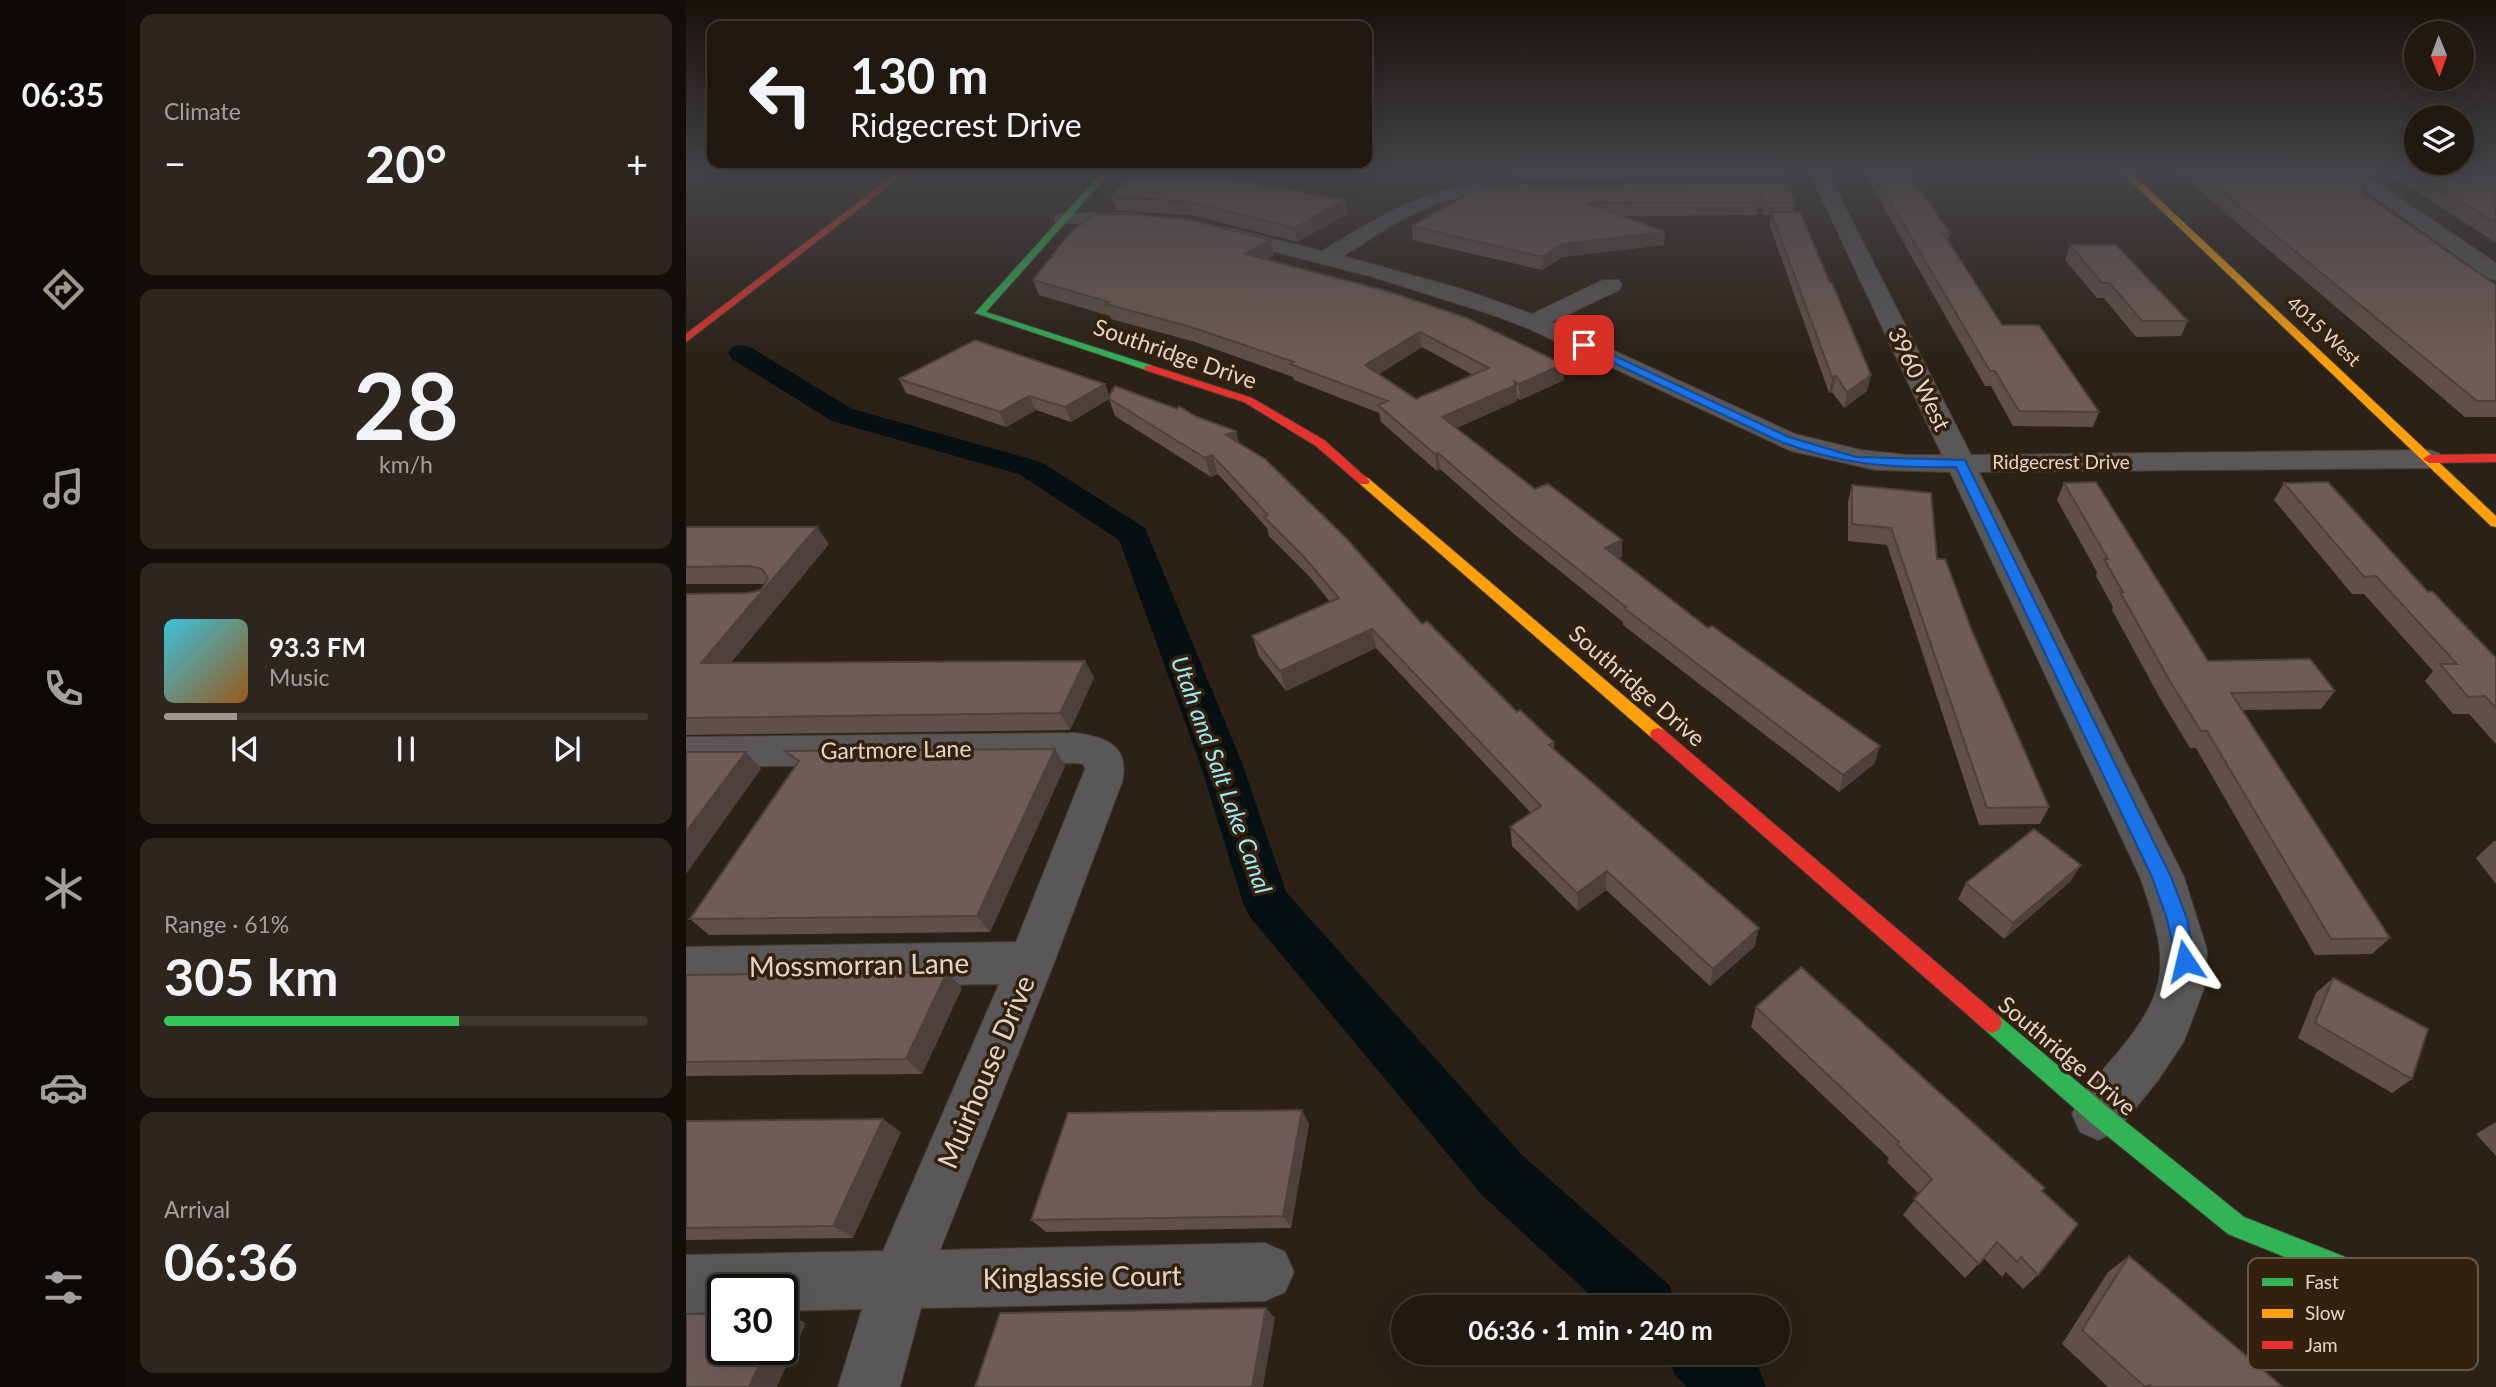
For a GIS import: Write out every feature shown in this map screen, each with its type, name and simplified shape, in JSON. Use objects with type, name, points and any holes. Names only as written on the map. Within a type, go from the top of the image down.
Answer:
[{"type":"main road","points":[[686,339],[824,234]]},
{"type":"main road","name":"Southridge Drive","points":[[1051,234],[980,313],[1248,400],[1320,443],[2098,1114],[2236,1226],[2317,1258]]},
{"type":"main road","name":"4015 West","points":[[2191,234],[2496,523]]},
{"type":"main road","points":[[686,348],[736,302]]},
{"type":"main road","points":[[2429,459],[2496,458]]},
{"type":"street","name":"Ridgecrest Drive","points":[[1229,234],[1447,290],[1533,321],[1785,440],[1818,452],[1856,460],[1908,464],[2429,459]]},
{"type":"street","points":[[1325,258],[1366,234]]},
{"type":"street","name":"3960 West","points":[[1843,234],[1960,463],[2162,877],[2177,919],[2185,961],[2177,1001],[2160,1038],[2098,1114]]},
{"type":"street","points":[[2439,234],[2496,273]]},
{"type":"street","points":[[1533,321],[1611,285]]},
{"type":"street","name":"Gartmore Lane","points":[[686,752],[1075,748],[1093,750],[1103,758]]},
{"type":"street","name":"Muirhouse Drive","points":[[869,1387],[899,1281],[1031,963],[1102,782],[1105,769],[1103,758]]},
{"type":"street","name":"Mossmorran Lane","points":[[686,968],[1031,963]]},
{"type":"street","name":"Kinglassie Court","points":[[899,1281],[1265,1272]]},
{"type":"street","points":[[686,1284],[899,1281]]},
{"type":"building","points":[[1070,234],[1246,234],[1271,240],[1245,254],[1390,292],[1467,318],[1563,364],[1519,384],[1514,381],[1516,385],[1442,417],[1535,489],[1548,484],[1622,540],[1605,548],[1708,628],[1712,626],[1880,746],[1843,775],[1624,608],[1626,607],[1512,517],[1438,453],[1435,454],[1378,405],[1388,401],[1290,364],[1294,362],[1191,327],[1106,304],[1109,302],[1033,280]],"holes":[[[1420,332],[1489,368],[1416,399],[1365,365]]]},
{"type":"building","points":[[1444,234],[1650,234],[1562,244],[1542,257]]},
{"type":"building","points":[[1779,234],[1809,234],[1871,375],[1847,392],[1836,376],[1832,377]]},
{"type":"building","points":[[1909,234],[1943,234],[2002,325],[2039,325],[2099,412],[2019,411],[1995,371],[1990,371]]},
{"type":"building","points":[[2274,234],[2422,234],[2496,285],[2496,401],[2477,401]]},
{"type":"building","points":[[2070,245],[2116,245],[2188,321],[2142,321],[2110,283],[2102,283]]},
{"type":"building","points":[[975,340],[1105,384],[1065,407],[1029,396],[1000,412],[899,379]]},
{"type":"building","points":[[1115,386],[1177,409],[1179,406],[1195,416],[1236,431],[1226,435],[1265,459],[1347,539],[1422,624],[1427,621],[1517,712],[1520,710],[1554,742],[1549,745],[1759,928],[1713,969],[1607,871],[1577,893],[1510,827],[1541,806],[1372,629],[1280,671],[1252,636],[1339,598],[1304,557],[1264,517],[1268,515],[1212,455],[1205,458],[1108,398]]},
{"type":"building","points":[[2096,482],[2208,661],[2310,659],[2335,691],[2231,693],[2390,938],[2331,939],[2207,731],[2201,731],[2171,683],[2120,592],[2123,592],[2104,559],[2108,559],[2064,483]]},
{"type":"building","points":[[2328,482],[2428,592],[2432,591],[2496,658],[2496,708],[2485,696],[2468,697],[2440,664],[2457,664],[2376,576],[2364,577],[2284,483]]},
{"type":"building","points":[[1852,485],[1931,493],[1937,559],[1945,559],[1972,631],[2049,807],[1987,808],[1891,528],[1852,524]]},
{"type":"building","points":[[686,527],[817,527],[701,663],[1085,661],[1060,713],[686,718],[686,594],[748,593],[761,590],[768,578],[762,569],[749,566],[686,567]]},
{"type":"building","points":[[1055,749],[977,916],[690,919],[799,761],[785,751]]},
{"type":"building","points":[[686,752],[746,752],[686,832]]},
{"type":"building","points":[[2034,829],[2081,865],[2013,923],[1966,883]]},
{"type":"building","points":[[1801,967],[2045,1188],[2042,1191],[2078,1224],[2038,1275],[2021,1257],[2017,1262],[1997,1242],[1979,1264],[1914,1199],[1932,1179],[1897,1144],[1899,1142],[1756,1007]]},
{"type":"building","points":[[947,972],[906,1059],[686,1062],[686,975]]},
{"type":"building","points":[[2333,978],[2428,1029],[2412,1079],[2315,1023]]},
{"type":"building","points":[[1302,1110],[1283,1216],[1031,1220],[1068,1113]]},
{"type":"building","points":[[883,1119],[833,1226],[686,1228],[686,1121]]},
{"type":"building","points":[[2129,1256],[2248,1357],[2248,1370],[2263,1370],[2283,1387],[2145,1387],[2082,1330]]},
{"type":"building","points":[[1266,1308],[1252,1387],[975,1387],[1000,1313]]},
{"type":"building","points":[[686,1314],[707,1314],[707,1365],[759,1365],[749,1387],[686,1387]]},
{"type":"waterway","name":"Utah and Salt Lake Canal","points":[[741,353],[842,415],[1030,468],[1133,535],[1221,763],[1266,903],[1501,1174],[1634,1295]]},
{"type":"waterway","name":"Utah and Salt Lake Canal","points":[[1710,1365],[1734,1387]]},
{"type":"traffic: fast","points":[[1051,234],[980,313],[1149,368]]},
{"type":"traffic: fast","points":[[1992,1023],[2098,1114],[2236,1226],[2317,1258]]},
{"type":"traffic: slow","points":[[2190,234],[2496,523]]},
{"type":"traffic: slow","points":[[1364,481],[1658,734]]},
{"type":"traffic: jam","points":[[686,339],[823,234]]},
{"type":"traffic: jam","points":[[1149,368],[1248,400],[1320,443],[1364,481]]},
{"type":"traffic: jam","points":[[2429,459],[2496,458]]},
{"type":"traffic: jam","points":[[1658,734],[1992,1023]]},
{"type":"route","points":[[1584,345],[1785,440],[1818,452],[1856,460],[1908,464],[1960,463],[2162,877],[2177,919],[2185,961]]}]
